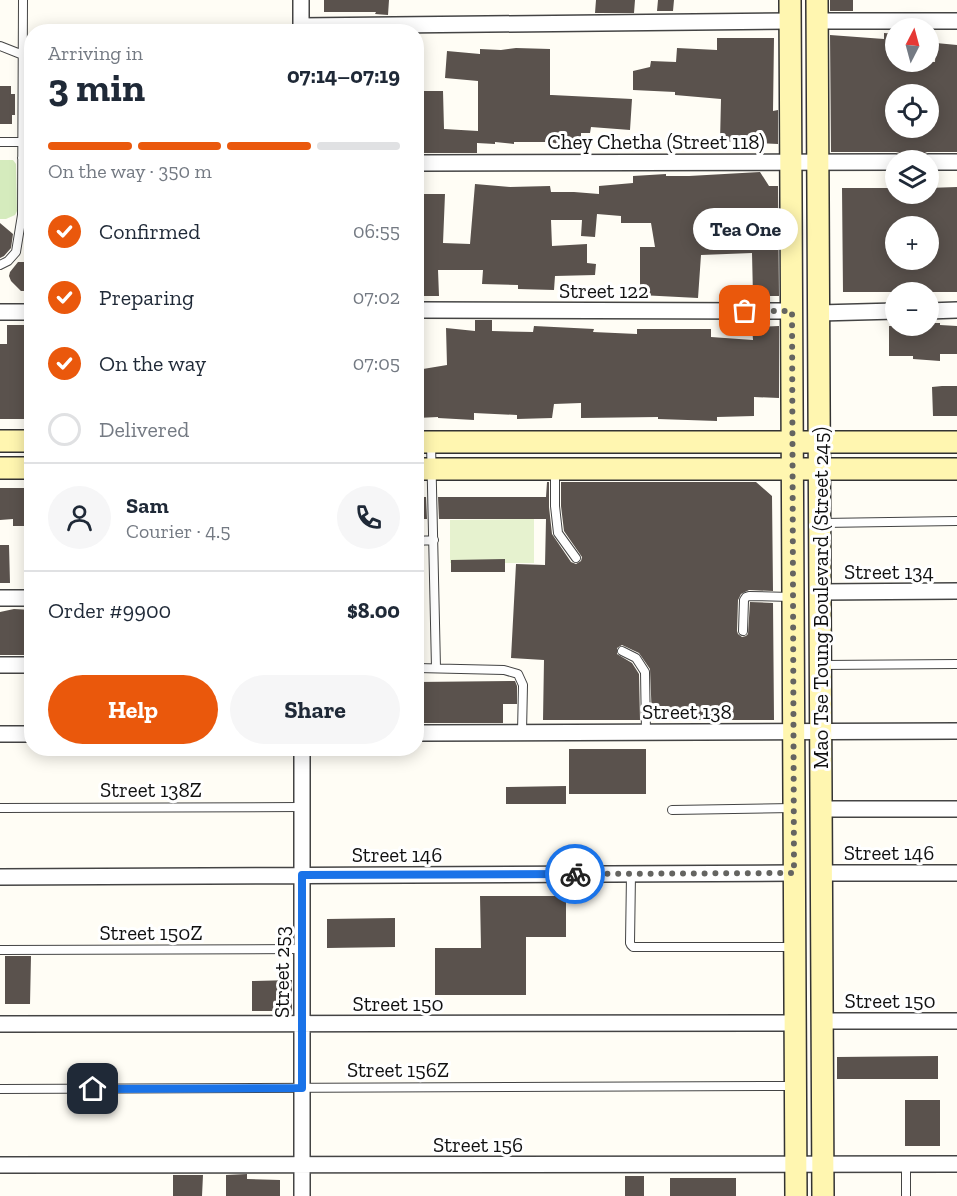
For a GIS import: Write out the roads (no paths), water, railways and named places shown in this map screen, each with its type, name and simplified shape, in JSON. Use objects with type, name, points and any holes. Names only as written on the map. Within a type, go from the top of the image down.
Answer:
[{"type":"main road","name":"Mao Tse Toung Boulevard (Street 245)","points":[[790,10],[796,1196]]},
{"type":"main road","name":"Mao Tse Toung Boulevard (Street 245)","points":[[817,10],[823,1196]]},
{"type":"main road","points":[[0,441],[24,441]]},
{"type":"main road","points":[[424,442],[957,442]]},
{"type":"main road","points":[[0,468],[24,468]]},
{"type":"main road","points":[[424,470],[957,470]]},
{"type":"street","points":[[301,0],[301,24]]},
{"type":"street","points":[[410,24],[790,10]]},
{"type":"street","points":[[817,10],[957,21]]},
{"type":"street","name":"Chey Chetha (Street 118)","points":[[424,163],[885,162]]},
{"type":"street","points":[[939,162],[957,162]]},
{"type":"street","name":"Street 122","points":[[424,310],[792,311]]},
{"type":"street","points":[[939,311],[957,310]]},
{"type":"street","points":[[819,312],[885,311]]},
{"type":"street","points":[[0,312],[24,312]]},
{"type":"street","name":"Street 134","points":[[820,592],[957,591]]},
{"type":"street","points":[[0,598],[24,598]]},
{"type":"street","points":[[0,665],[24,666]]},
{"type":"street","name":"Street 138","points":[[424,733],[957,731]]},
{"type":"street","points":[[0,734],[24,734]]},
{"type":"street","name":"Street 253","points":[[302,756],[302,1196]]},
{"type":"street","points":[[821,809],[957,808]]},
{"type":"street","name":"Street 146","points":[[0,877],[794,873]]},
{"type":"street","name":"Street 146","points":[[822,873],[957,873]]},
{"type":"street","name":"Street 150","points":[[822,1021],[957,1021]]},
{"type":"street","name":"Street 150","points":[[0,1024],[795,1023]]},
{"type":"street","name":"Street 156","points":[[0,1165],[957,1164]]},
{"type":"lane","points":[[23,0],[26,24]]},
{"type":"lane","points":[[0,46],[23,55]]},
{"type":"lane","points":[[0,265],[8,261],[16,252],[22,215],[24,49]]},
{"type":"lane","points":[[0,142],[22,142]]},
{"type":"lane","points":[[424,442],[424,470],[434,540],[436,668]]},
{"type":"lane","points":[[555,469],[558,533],[576,558]]},
{"type":"lane","points":[[820,523],[957,521]]},
{"type":"lane","points":[[424,541],[434,540]]},
{"type":"lane","points":[[743,631],[746,597],[793,597]]},
{"type":"lane","points":[[622,651],[636,658],[645,672],[646,732]]},
{"type":"lane","points":[[821,665],[957,664]]},
{"type":"lane","points":[[424,668],[504,670],[518,674],[523,685],[522,732]]},
{"type":"lane","name":"Street 138Z","points":[[0,808],[302,807]]},
{"type":"lane","points":[[672,810],[794,808]]},
{"type":"lane","points":[[631,874],[630,943],[633,947],[795,947]]},
{"type":"lane","name":"Street 150Z","points":[[0,950],[302,950]]},
{"type":"lane","name":"Street 156Z","points":[[0,1089],[795,1086]]},
{"type":"lane","points":[[906,1164],[906,1196]]},
{"type":"place","name":"Tea One","points":[[745,311]]}]
